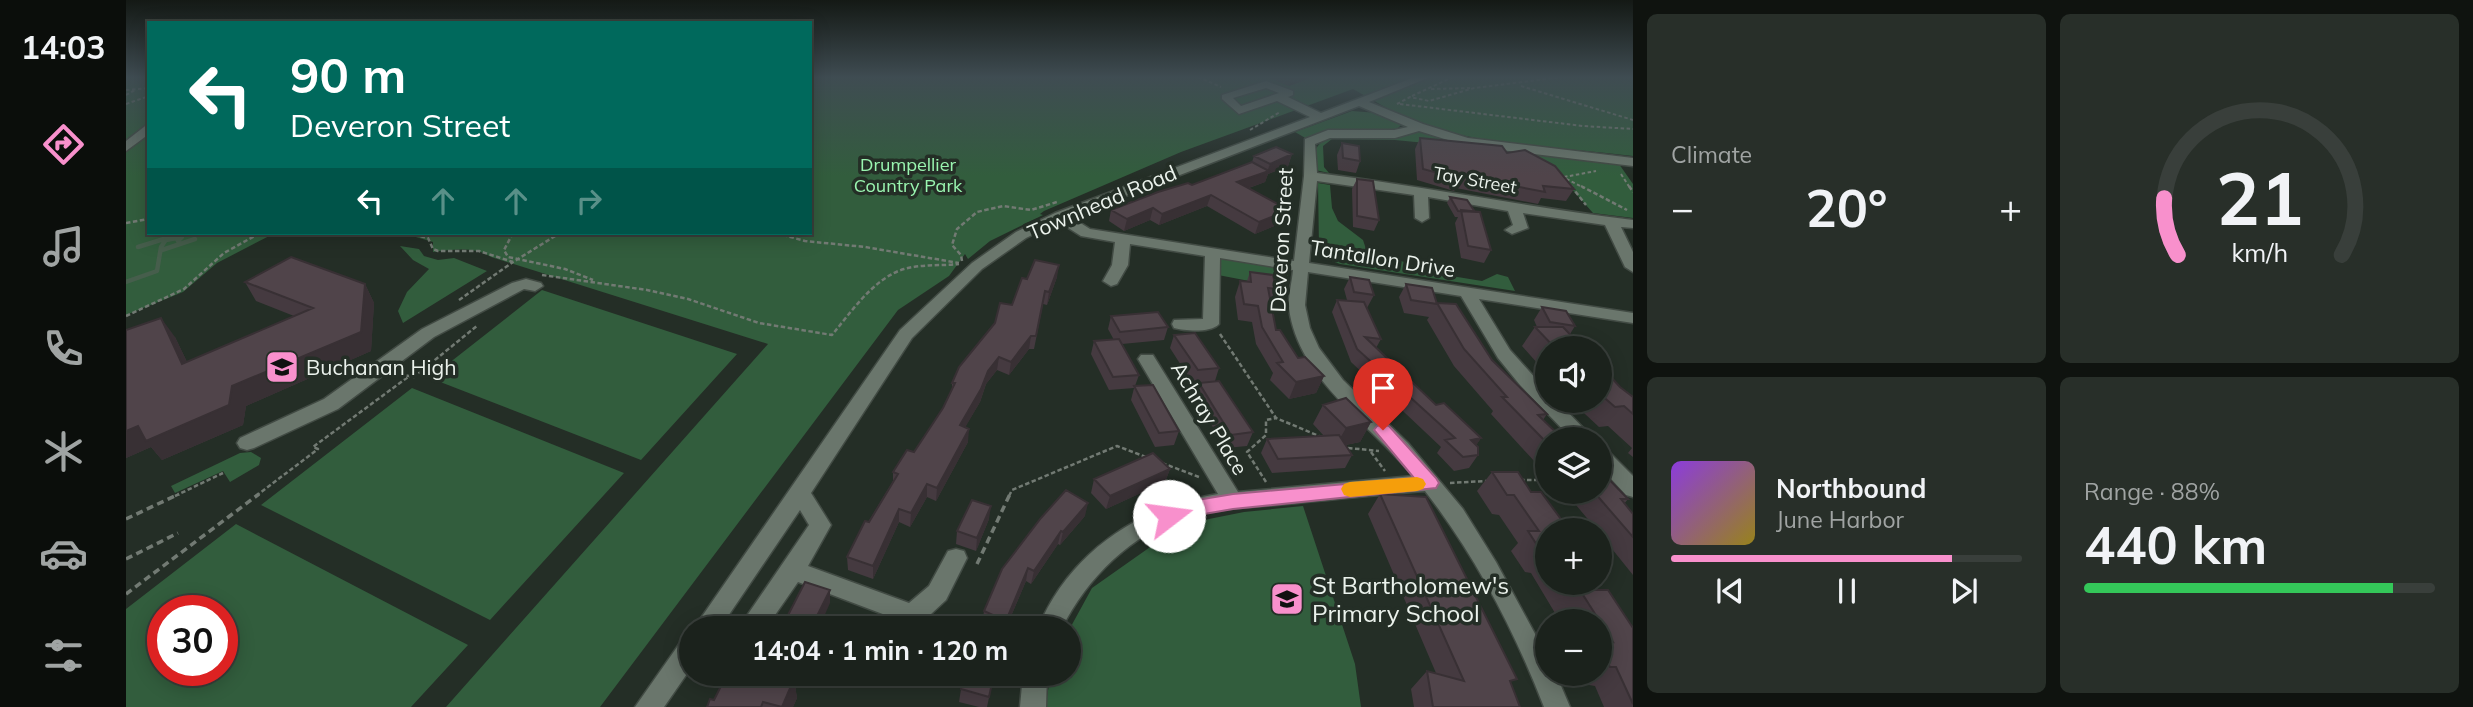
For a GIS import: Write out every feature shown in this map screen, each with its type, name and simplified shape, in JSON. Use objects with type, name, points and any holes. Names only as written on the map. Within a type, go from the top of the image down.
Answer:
[{"type":"street","points":[[1305,110],[1321,117]]},
{"type":"street","name":"Townhead Road","points":[[714,616],[800,494],[905,334],[970,265],[1040,226],[1061,209],[1339,110]]},
{"type":"street","points":[[1378,110],[1419,127],[1475,144],[1612,163],[1633,162]]},
{"type":"street","name":"Deveron Street","points":[[1419,127],[1395,134],[1343,133],[1315,138],[1308,146],[1311,176],[1297,306],[1299,321],[1312,354],[1328,375],[1401,449],[1455,516],[1484,562],[1544,674],[1557,707]]},
{"type":"street","points":[[126,147],[147,129]]},
{"type":"street","name":"Tay Street","points":[[1311,176],[1421,190],[1633,224]]},
{"type":"street","points":[[1421,190],[1422,218]]},
{"type":"street","points":[[1512,230],[1521,228],[1514,207]]},
{"type":"street","name":"Tantallon Drive","points":[[1061,209],[1086,233]]},
{"type":"street","points":[[1605,221],[1633,267]]},
{"type":"street","name":"Tantallon Drive","points":[[1040,226],[1633,318]]},
{"type":"street","points":[[1111,281],[1120,265],[1123,239]]},
{"type":"street","points":[[1180,324],[1211,324],[1213,252]]},
{"type":"street","points":[[247,443],[331,404],[428,333],[526,286]]},
{"type":"street","points":[[1467,293],[1504,354],[1525,382],[1572,427]]},
{"type":"street","name":"Achray Place","points":[[1147,359],[1229,494]]},
{"type":"street","points":[[1612,467],[1633,489]]},
{"type":"street","points":[[1055,616],[1059,606],[1088,569],[1125,538],[1185,510],[1229,494],[1275,497],[1430,483]]},
{"type":"street","points":[[761,616],[820,525],[800,494]]},
{"type":"street","points":[[913,616],[932,600],[967,561]]},
{"type":"street","points":[[793,570],[896,616]]},
{"type":"street","points":[[648,707],[679,664]]},
{"type":"street","points":[[1032,707],[1033,686]]},
{"type":"path","points":[[1243,134],[1273,114],[1285,110]]},
{"type":"path","points":[[1448,110],[1583,126],[1633,129]]},
{"type":"path","points":[[1600,110],[1633,120]]},
{"type":"path","points":[[1564,177],[1612,163],[1633,192]]},
{"type":"path","points":[[1553,172],[1633,213]]},
{"type":"path","points":[[1564,177],[1605,221]]},
{"type":"path","points":[[970,265],[952,245],[952,237],[955,230],[979,210],[1000,206],[1031,210],[1061,209]]},
{"type":"path","points":[[126,223],[147,219]]},
{"type":"path","points":[[126,316],[184,289],[224,253],[256,235]]},
{"type":"path","points":[[412,235],[428,238],[433,249],[441,253],[482,251],[491,257],[513,262]]},
{"type":"path","points":[[512,235],[504,250],[508,257],[565,269],[599,283]]},
{"type":"path","points":[[508,267],[557,235]]},
{"type":"path","points":[[783,235],[805,241],[864,247],[970,265]]},
{"type":"path","points":[[526,286],[527,276],[549,274],[569,280],[688,299],[759,323],[832,335],[876,287],[890,276],[904,269],[970,265]]},
{"type":"path","points":[[397,373],[414,377],[480,323]]},
{"type":"path","points":[[1211,324],[1276,418],[1323,438]]},
{"type":"path","points":[[126,594],[318,449],[313,447],[408,377]]},
{"type":"path","points":[[1275,497],[1247,452],[1266,435],[1266,420],[1276,418]]},
{"type":"path","points":[[967,561],[1012,490],[1116,446],[1229,494]]},
{"type":"path","points":[[1347,448],[1371,452],[1401,449]]},
{"type":"path","points":[[1371,452],[1395,485]]},
{"type":"path","points":[[126,519],[223,473]]},
{"type":"path","points":[[1518,480],[1535,480]]},
{"type":"path","points":[[1430,483],[1493,481]]},
{"type":"path","points":[[126,559],[178,533]]},
{"type":"green space","points":[[126,110],[147,110],[147,235],[271,235],[217,263],[183,292],[126,315]]},
{"type":"green space","name":"Drumpellier Country Park","points":[[812,110],[1296,110],[1181,152],[1044,211],[1040,214],[1043,215],[990,241],[968,259],[965,254],[949,276],[898,310],[600,707],[446,707],[768,344],[477,251],[433,252],[433,242],[409,235],[812,235]]},
{"type":"green space","name":"Drumpellier Country Park","points":[[1390,110],[1633,110],[1633,156],[1459,135],[1424,126]]},
{"type":"green space","points":[[1352,111],[1378,113],[1403,123],[1397,129],[1388,131],[1325,130],[1307,139],[1295,132]]},
{"type":"green space","points":[[1418,131],[1508,151],[1395,140],[1332,139],[1323,146],[1324,167],[1329,173],[1315,170],[1314,151],[1325,137]]},
{"type":"green space","points":[[1513,152],[1619,164],[1633,184],[1633,218],[1593,213],[1562,178]]},
{"type":"green space","points":[[1318,183],[1330,185],[1332,208],[1338,221],[1363,240],[1366,249],[1372,253],[1408,263],[1421,271],[1482,281],[1497,274],[1508,277],[1515,291],[1340,264],[1329,260],[1319,248]]},
{"type":"green space","points":[[400,246],[419,249],[424,256],[438,260],[454,258],[487,271],[403,323],[398,311],[407,292],[429,269],[413,260]]},
{"type":"green space","points":[[1218,257],[1278,267],[1287,272],[1289,283],[1264,279],[1265,284],[1218,275]]},
{"type":"green space","points":[[542,290],[737,354],[641,460],[430,378]]},
{"type":"green space","points":[[412,388],[624,473],[490,620],[261,505]]},
{"type":"green space","points":[[251,452],[261,458],[259,465],[230,482],[223,471],[175,493],[171,486],[240,453]]},
{"type":"green space","points":[[1303,506],[1355,664],[1361,707],[1045,707],[1049,686],[1081,686],[1081,616],[1077,616],[1092,588],[1153,545],[1204,520],[1244,512]]},
{"type":"green space","points":[[236,524],[468,645],[411,707],[126,707],[126,609]]},
{"type":"building","points":[[1420,138],[1502,146],[1507,153],[1525,150],[1555,166],[1574,189],[1543,186],[1545,192],[1458,175],[1460,179],[1423,169]]},
{"type":"building","points":[[1342,143],[1359,146],[1360,161],[1343,158]]},
{"type":"building","points":[[1276,147],[1292,154],[1270,164],[1254,156]]},
{"type":"building","points":[[1252,162],[1269,171],[1237,182],[1289,210],[1259,222],[1211,195],[1162,214],[1153,208],[1127,219],[1111,210],[1158,192],[1188,183],[1192,185]]},
{"type":"building","points":[[1357,179],[1373,181],[1379,220],[1357,216]]},
{"type":"building","points":[[1450,197],[1467,200],[1475,212],[1458,211]]},
{"type":"building","points":[[1461,210],[1480,212],[1491,250],[1468,246]]},
{"type":"building","points":[[291,257],[365,284],[361,332],[232,386],[229,405],[146,441],[138,426],[126,431],[126,330],[161,318],[182,364],[313,308],[245,282]]},
{"type":"building","points":[[1035,260],[1059,265],[1049,292],[1045,291],[1036,336],[1031,336],[1011,362],[999,357],[988,371],[960,425],[969,429],[937,488],[927,484],[911,513],[899,509],[873,566],[847,557],[865,521],[869,522],[898,474],[893,472],[907,450],[914,452],[943,408],[959,367],[995,323],[1000,303],[1012,305],[1022,278],[1027,279]]},
{"type":"building","points":[[1250,272],[1273,275],[1276,289],[1268,288],[1276,330],[1280,330],[1298,358],[1305,357],[1324,376],[1296,382],[1277,363],[1283,362],[1262,327],[1258,306],[1244,304],[1240,281],[1251,282]]},
{"type":"building","points":[[1350,277],[1369,280],[1374,295],[1354,292]]},
{"type":"building","points":[[1406,284],[1432,288],[1437,304],[1411,300]]},
{"type":"building","points":[[1337,300],[1364,302],[1381,339],[1365,337],[1436,405],[1444,403],[1481,438],[1471,440],[1478,447],[1478,455],[1463,457],[1445,440],[1455,438],[1357,349]]},
{"type":"building","points":[[1437,303],[1456,304],[1492,360],[1535,402],[1535,413],[1547,414],[1538,415],[1550,427],[1535,427],[1535,431],[1502,397],[1507,397],[1464,349]]},
{"type":"building","points":[[1542,307],[1566,311],[1575,326],[1550,322]]},
{"type":"building","points":[[1158,312],[1168,327],[1120,332],[1111,316]]},
{"type":"building","points":[[1535,327],[1563,327],[1572,336],[1544,336]]},
{"type":"building","points":[[1195,333],[1219,368],[1198,370],[1174,335]]},
{"type":"building","points":[[1119,339],[1139,375],[1113,377],[1094,341]]},
{"type":"building","points":[[1612,378],[1633,397],[1633,414],[1624,406],[1615,407],[1612,404]]},
{"type":"building","points":[[1219,381],[1253,432],[1231,435],[1199,383]]},
{"type":"building","points":[[1153,385],[1179,431],[1159,433],[1134,386]]},
{"type":"building","points":[[1346,398],[1371,422],[1346,428],[1323,405]]},
{"type":"building","points":[[1339,435],[1352,455],[1278,459],[1267,439]]},
{"type":"building","points":[[1153,453],[1170,469],[1110,496],[1094,479]]},
{"type":"building","points":[[1492,472],[1518,472],[1531,492],[1535,492],[1535,504],[1550,504],[1560,518],[1535,518],[1535,525],[1514,495],[1507,495]]},
{"type":"building","points":[[1612,482],[1628,499],[1621,499],[1633,514],[1633,537],[1604,504],[1612,504]]},
{"type":"building","points":[[1066,490],[1088,503],[1063,532],[1061,531],[1034,571],[1028,568],[1008,616],[995,616],[984,611],[1002,569]]},
{"type":"building","points":[[1380,494],[1426,497],[1517,679],[1510,681],[1520,707],[1433,707],[1427,671],[1464,681]]},
{"type":"building","points":[[972,500],[991,506],[977,538],[957,531]]},
{"type":"building","points":[[1528,531],[1535,531],[1535,542]]},
{"type":"building","points":[[805,582],[830,590],[817,616],[788,616]]},
{"type":"building","points":[[1583,595],[1611,595],[1633,628],[1633,704],[1616,667],[1612,667],[1612,609],[1592,609]]},
{"type":"building","points":[[721,686],[791,686],[782,707],[763,702],[761,707],[707,707],[710,699],[714,700]]},
{"type":"building","points":[[962,686],[991,686],[989,697],[961,689]]},
{"type":"waterway","points":[[166,240],[182,237],[178,241]]},
{"type":"waterway","points":[[126,282],[157,271],[161,247],[167,238],[138,247]]},
{"type":"waterway","points":[[162,250],[195,239]]},
{"type":"slow traffic","points":[[1350,489],[1417,484]]},
{"type":"place","name":"Buchanan High","points":[[282,367]]},
{"type":"place","name":"St Bartholomew's Primary School","points":[[1287,599]]},
{"type":"route","points":[[1169,516],[1185,510],[1233,502],[1430,483],[1383,430]]}]
